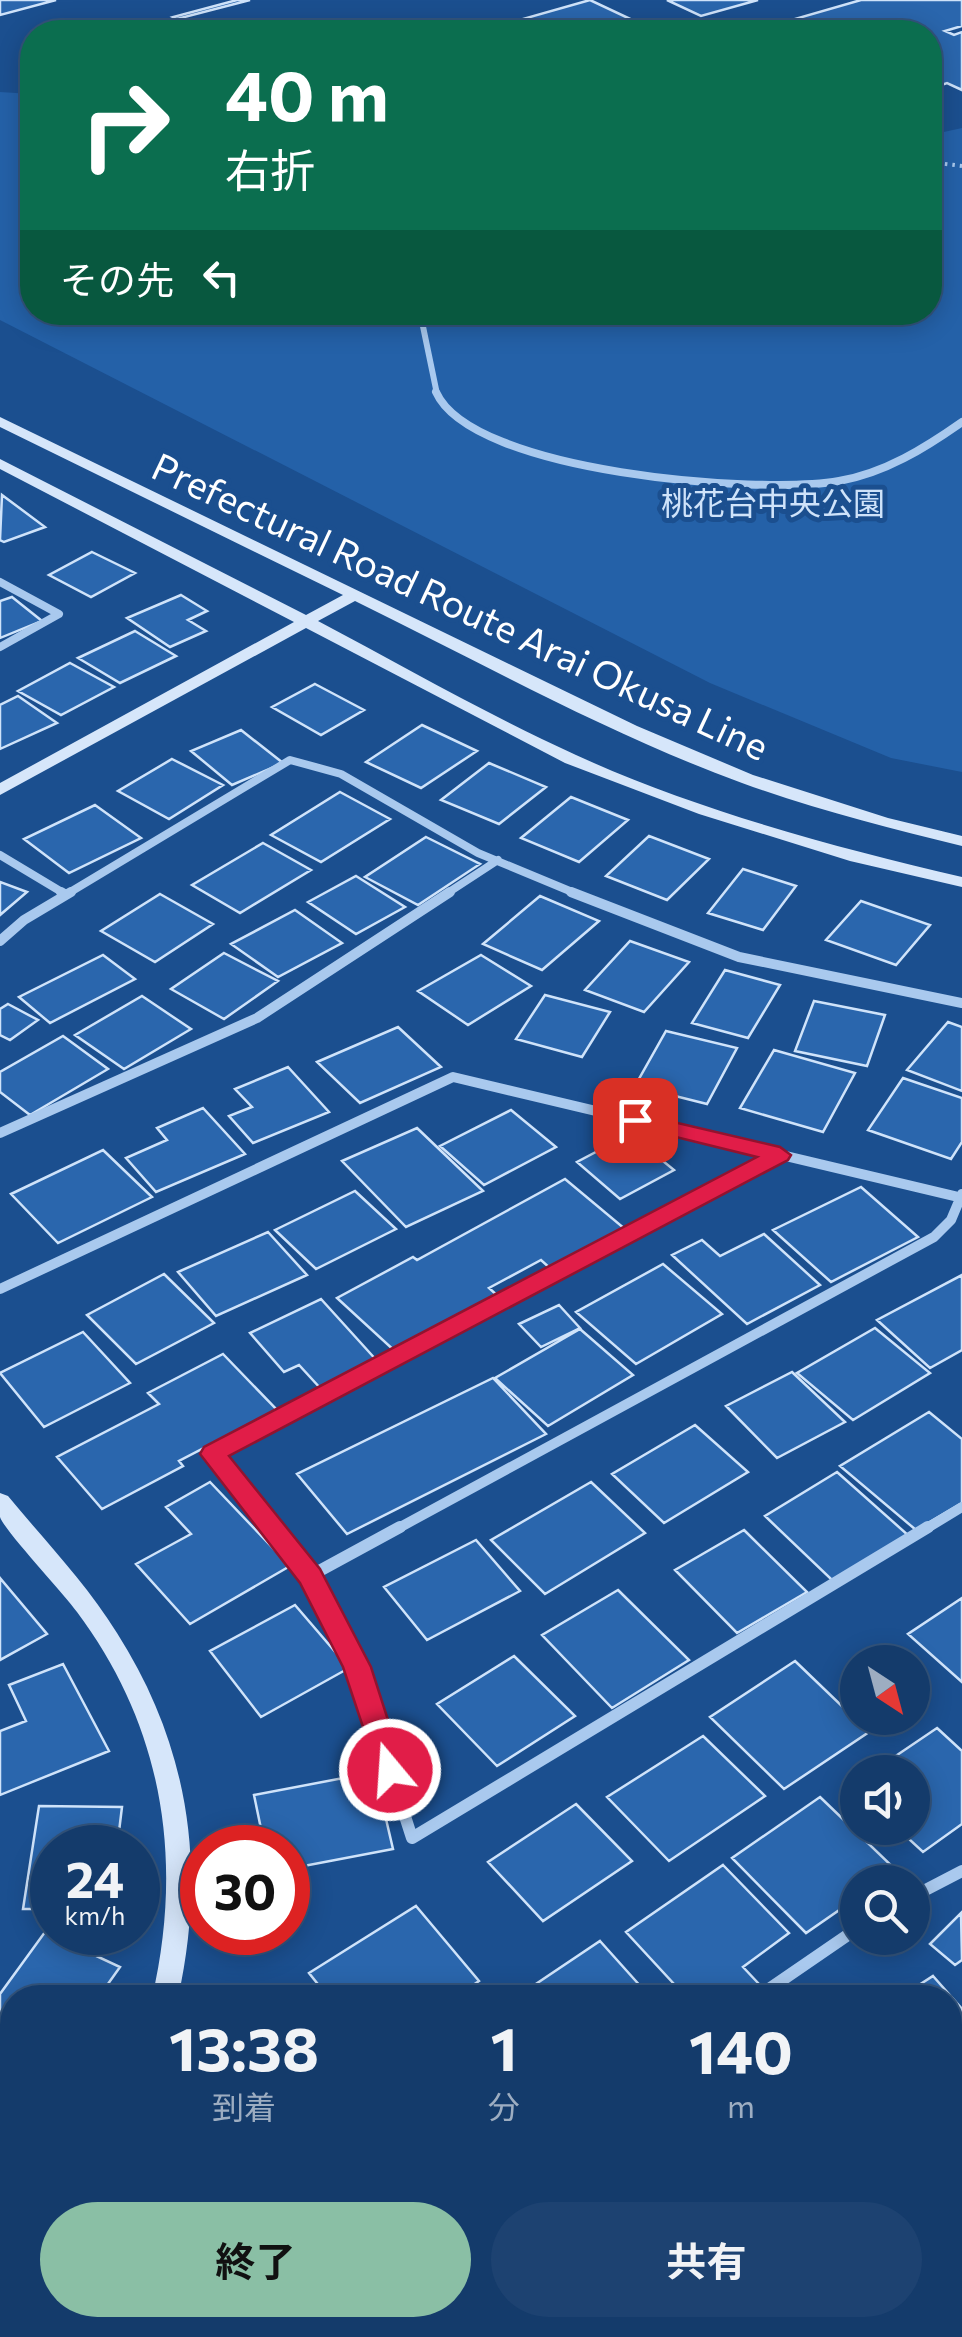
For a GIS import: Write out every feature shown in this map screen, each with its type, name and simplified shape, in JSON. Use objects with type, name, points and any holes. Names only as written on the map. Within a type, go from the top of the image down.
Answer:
[{"type":"main road","name":"Prefectural Road Route Arai Okusa Line","points":[[0,422],[630,730],[747,779],[883,822],[962,842]]},
{"type":"main road","name":"Prefectural Road Route Arai Okusa Line","points":[[0,463],[571,759],[724,816],[856,857],[962,882]]},
{"type":"main road","points":[[0,790],[352,596]]},
{"type":"main road","points":[[0,1502],[110,1640],[144,1707],[166,1770],[178,1835],[179,1910],[167,1985]]},
{"type":"street","points":[[424,325],[436,391],[448,413],[526,450],[694,485],[769,488],[838,482],[912,458],[962,422]]},
{"type":"street","points":[[0,582],[59,614],[0,647]]},
{"type":"street","points":[[0,941],[24,920],[290,760],[341,774],[478,853],[661,929],[739,957],[962,1003]]},
{"type":"street","points":[[0,855],[66,895]]},
{"type":"street","points":[[0,1134],[257,1018],[498,860]]},
{"type":"street","points":[[0,1289],[454,1077],[961,1196],[945,1228],[934,1237],[310,1576]]},
{"type":"street","points":[[780,1155],[213,1454],[310,1576],[357,1667],[412,1838],[962,1508]]},
{"type":"street","points":[[930,1888],[962,1872]]},
{"type":"street","points":[[775,1985],[840,1940]]},
{"type":"green space","name":"桃花台中央公園","points":[[0,92],[20,93],[20,325],[942,325],[942,132],[962,128],[962,772],[891,758],[710,683],[0,320]]},
{"type":"building","points":[[0,0],[56,0],[0,15]]},
{"type":"building","points":[[237,0],[250,0],[173,17]]},
{"type":"building","points":[[590,0],[632,20],[519,20]]},
{"type":"building","points":[[667,0],[758,0],[701,16]]},
{"type":"building","points":[[861,0],[962,0],[962,26],[945,31],[954,35],[962,32],[962,90],[942,85],[942,20],[792,20]]},
{"type":"building","points":[[2,495],[45,527],[4,542],[0,540]]},
{"type":"building","points":[[92,552],[135,573],[91,597],[49,575]]},
{"type":"building","points":[[181,595],[207,611],[188,620],[206,631],[170,647],[127,618]]},
{"type":"building","points":[[12,597],[42,621],[0,638],[0,601]]},
{"type":"building","points":[[135,631],[176,656],[120,683],[78,658]]},
{"type":"building","points":[[70,663],[114,687],[61,715],[18,691]]},
{"type":"building","points":[[315,684],[364,710],[321,735],[272,707]]},
{"type":"building","points":[[18,696],[57,723],[0,749],[0,705]]},
{"type":"building","points":[[422,725],[477,751],[421,788],[366,762]]},
{"type":"building","points":[[241,730],[283,763],[232,785],[191,751]]},
{"type":"building","points":[[172,759],[223,785],[169,819],[118,791]]},
{"type":"building","points":[[489,763],[546,787],[499,824],[441,800]]},
{"type":"building","points":[[340,792],[390,819],[321,862],[271,835]]},
{"type":"building","points":[[571,797],[628,820],[579,862],[521,838]]},
{"type":"building","points":[[95,805],[141,838],[69,873],[24,839]]},
{"type":"building","points":[[649,836],[709,859],[667,900],[606,876]]},
{"type":"building","points":[[426,837],[480,864],[418,905],[365,877]]},
{"type":"building","points":[[263,843],[311,870],[240,913],[192,885]]},
{"type":"building","points":[[743,869],[796,886],[763,930],[708,913]]},
{"type":"building","points":[[356,876],[405,907],[356,934],[308,902]]},
{"type":"building","points":[[0,882],[27,892],[0,915]]},
{"type":"building","points":[[160,894],[213,924],[155,962],[101,931]]},
{"type":"building","points":[[540,896],[599,921],[542,970],[483,944]]},
{"type":"building","points":[[861,901],[930,925],[896,965],[826,940]]},
{"type":"building","points":[[295,910],[342,943],[278,977],[231,944]]},
{"type":"building","points":[[630,941],[689,962],[644,1012],[585,990]]},
{"type":"building","points":[[224,953],[278,981],[224,1019],[171,989]]},
{"type":"building","points":[[103,955],[135,979],[50,1023],[19,997]]},
{"type":"building","points":[[481,955],[531,986],[468,1025],[418,991]]},
{"type":"building","points":[[725,970],[780,985],[748,1038],[692,1023]]},
{"type":"building","points":[[545,995],[610,1012],[582,1057],[516,1039]]},
{"type":"building","points":[[142,996],[191,1029],[124,1069],[75,1035]]},
{"type":"building","points":[[814,1001],[885,1015],[867,1066],[795,1051]]},
{"type":"building","points":[[8,1004],[38,1020],[10,1040],[0,1035],[0,1009]]},
{"type":"building","points":[[948,1022],[962,1027],[962,1091],[907,1070]]},
{"type":"building","points":[[398,1027],[441,1067],[360,1103],[317,1062]]},
{"type":"building","points":[[666,1031],[737,1048],[707,1104],[635,1086]]},
{"type":"building","points":[[63,1036],[108,1069],[30,1115],[0,1092],[0,1072]]},
{"type":"building","points":[[774,1050],[855,1073],[823,1132],[740,1108]]},
{"type":"building","points":[[288,1067],[329,1112],[253,1143],[229,1116],[252,1107],[235,1089]]},
{"type":"building","points":[[903,1078],[962,1098],[962,1142],[951,1159],[868,1130]]},
{"type":"building","points":[[203,1108],[245,1154],[156,1192],[126,1158],[167,1140],[157,1128]]},
{"type":"building","points":[[511,1110],[556,1147],[484,1185],[440,1146]]},
{"type":"building","points":[[417,1128],[483,1191],[406,1227],[342,1161]]},
{"type":"building","points":[[630,1134],[674,1170],[620,1199],[577,1162]]},
{"type":"building","points":[[103,1150],[152,1197],[58,1243],[11,1194]]},
{"type":"building","points":[[565,1179],[625,1229],[552,1270],[541,1260],[489,1288],[499,1297],[398,1354],[337,1298],[413,1257],[417,1260]]},
{"type":"building","points":[[861,1187],[918,1237],[831,1282],[773,1230]]},
{"type":"building","points":[[355,1191],[396,1229],[316,1269],[275,1230]]},
{"type":"building","points":[[268,1232],[307,1275],[216,1316],[178,1272]]},
{"type":"building","points":[[764,1234],[820,1285],[747,1324],[672,1255],[702,1240],[720,1256]]},
{"type":"building","points":[[663,1264],[722,1314],[636,1364],[576,1312]]},
{"type":"building","points":[[164,1274],[214,1323],[136,1364],[87,1315]]},
{"type":"building","points":[[962,1275],[962,1350],[930,1368],[877,1320]]},
{"type":"building","points":[[321,1299],[379,1363],[322,1390],[299,1365],[284,1372],[250,1333]]},
{"type":"building","points":[[559,1305],[580,1328],[541,1347],[519,1324]]},
{"type":"building","points":[[875,1328],[930,1373],[853,1420],[797,1373]]},
{"type":"building","points":[[580,1329],[633,1375],[548,1426],[495,1378]]},
{"type":"building","points":[[83,1332],[130,1383],[44,1427],[0,1373]]},
{"type":"building","points":[[223,1354],[277,1410],[179,1461],[183,1466],[102,1509],[57,1457],[159,1404],[148,1393]]},
{"type":"building","points":[[792,1372],[845,1422],[777,1458],[726,1406]]},
{"type":"building","points":[[493,1378],[546,1434],[347,1534],[297,1474]]},
{"type":"building","points":[[929,1412],[962,1439],[962,1503],[916,1530],[840,1466]]},
{"type":"building","points":[[695,1425],[748,1472],[664,1523],[612,1474]]},
{"type":"building","points":[[837,1472],[909,1536],[832,1580],[765,1516]]},
{"type":"building","points":[[210,1482],[290,1566],[190,1624],[136,1564],[191,1534],[166,1507]]},
{"type":"building","points":[[591,1482],[645,1533],[545,1594],[491,1540]]},
{"type":"building","points":[[744,1530],[807,1592],[737,1633],[675,1570]]},
{"type":"building","points":[[476,1540],[520,1591],[427,1640],[384,1587]]},
{"type":"building","points":[[0,1578],[47,1634],[0,1660]]},
{"type":"building","points":[[618,1590],[689,1660],[612,1708],[542,1635]]},
{"type":"building","points":[[962,1598],[962,1682],[930,1654],[930,1645],[920,1645],[908,1634]]},
{"type":"building","points":[[295,1605],[349,1668],[261,1717],[210,1651]]},
{"type":"building","points":[[514,1656],[575,1716],[497,1766],[437,1704]]},
{"type":"building","points":[[795,1661],[840,1704],[840,1735],[865,1735],[784,1789],[710,1717]]},
{"type":"building","points":[[63,1664],[109,1751],[0,1795],[0,1731],[26,1721],[9,1685]]},
{"type":"building","points":[[937,1728],[962,1751],[962,1824],[923,1852],[915,1845],[930,1845],[930,1755],[897,1755]]},
{"type":"building","points":[[703,1736],[765,1796],[669,1861],[607,1797]]},
{"type":"building","points":[[375,1772],[393,1849],[310,1865],[310,1825],[260,1825],[254,1795]]},
{"type":"building","points":[[820,1797],[840,1816],[840,1845],[870,1845],[891,1865],[840,1865],[840,1909],[806,1933],[732,1858]]},
{"type":"building","points":[[576,1804],[632,1861],[543,1921],[488,1862]]},
{"type":"building","points":[[39,1806],[122,1807],[120,1825],[36,1825]]},
{"type":"building","points":[[30,1864],[30,1909],[23,1909]]},
{"type":"building","points":[[723,1865],[789,1933],[743,1967],[758,1985],[675,1985],[626,1932]]},
{"type":"building","points":[[416,1906],[479,1981],[473,1985],[319,1985],[309,1973]]},
{"type":"building","points":[[961,1913],[962,1960],[955,1965],[930,1944]]},
{"type":"building","points":[[600,1941],[639,1985],[534,1985]]},
{"type":"building","points":[[30,1953],[94,1955],[120,1967],[107,1985],[7,1985]]},
{"type":"building","points":[[933,1976],[941,1985],[919,1985]]},
{"type":"route","points":[[390,1770],[357,1667],[310,1576],[213,1454],[780,1155],[635,1120]]}]
